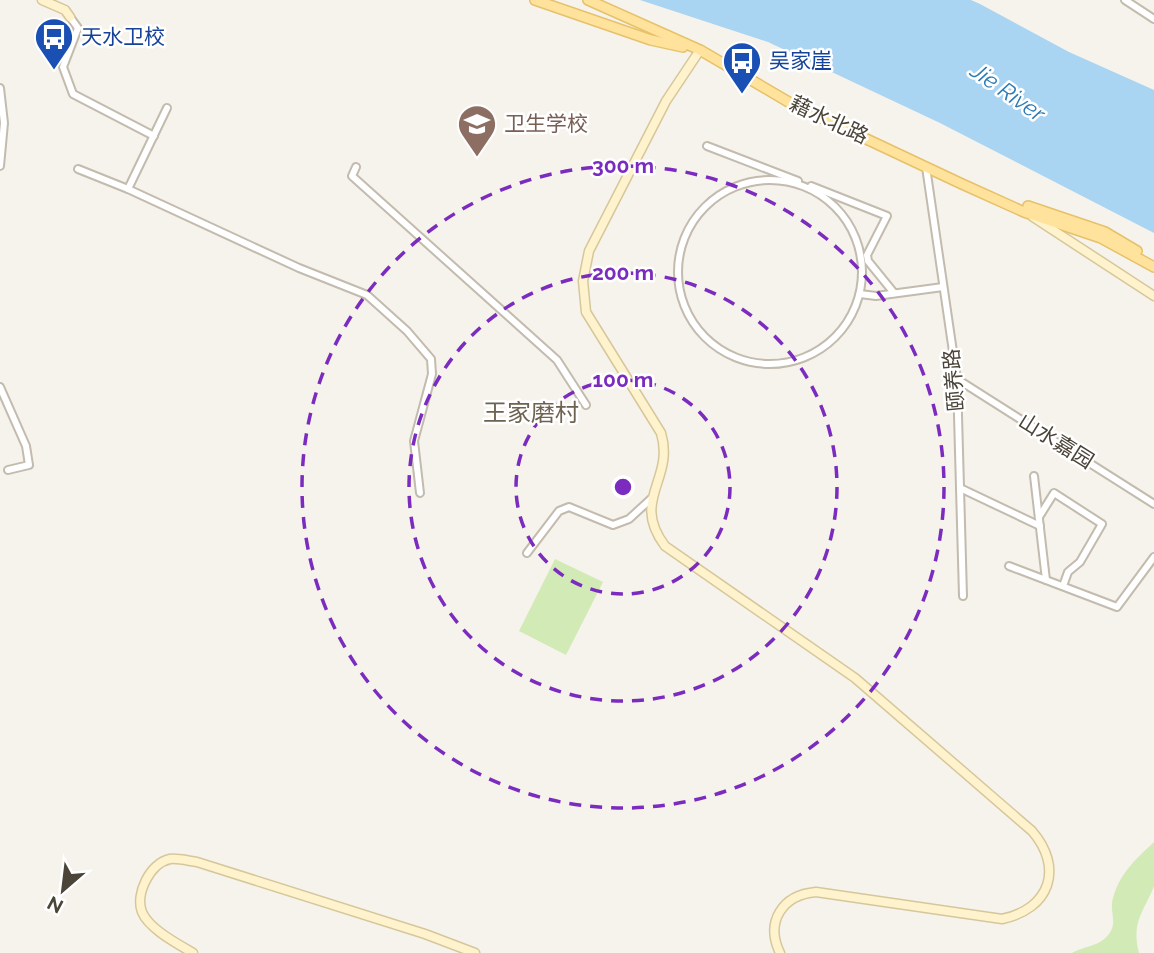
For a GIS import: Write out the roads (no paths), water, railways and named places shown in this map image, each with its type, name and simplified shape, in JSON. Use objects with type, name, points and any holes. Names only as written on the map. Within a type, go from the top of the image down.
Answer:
[{"type":"main road","name":"藉水北路","points":[[535,0],[591,17],[651,40],[700,50]]},
{"type":"main road","name":"藉水北路","points":[[589,0],[700,50],[792,104],[1024,212],[1101,238],[1154,267]]},
{"type":"main road","name":"藉水北路","points":[[962,184],[1105,232],[1154,261]]},
{"type":"street","points":[[42,0],[65,10],[78,28],[63,68],[73,94],[154,136]]},
{"type":"street","points":[[1125,0],[1154,19]]},
{"type":"street","points":[[700,50],[666,101],[589,251],[583,281],[586,312],[661,433],[666,451],[653,497],[650,518],[653,530],[665,546],[855,678],[1031,831],[1043,844],[1049,860],[1049,877],[1044,893],[1033,906],[1019,915],[1002,919],[816,892],[803,893],[782,906],[776,918],[773,930],[780,953]]},
{"type":"street","points":[[0,88],[4,123],[0,166]]},
{"type":"street","points":[[128,189],[167,108]]},
{"type":"street","points":[[707,146],[887,216],[867,255],[868,261],[894,293]]},
{"type":"street","name":"颐养路","points":[[926,165],[957,379],[963,596]]},
{"type":"street","points":[[356,167],[352,176],[557,360],[586,405]]},
{"type":"street","points":[[78,169],[128,189],[299,268],[367,295],[407,331],[431,359],[432,374],[414,441],[420,493]]},
{"type":"street","points":[[752,182],[791,182],[819,194],[848,222],[862,259],[860,294],[846,325],[817,352],[789,362],[749,362],[721,350],[693,322],[679,285],[681,246],[694,219],[724,192],[752,182]]},
{"type":"street","points":[[1024,212],[1154,296]]},
{"type":"street","points":[[860,294],[943,287]]},
{"type":"street","name":"山水嘉园","points":[[957,379],[1151,501]]},
{"type":"street","points":[[0,387],[26,446],[29,465],[8,470]]},
{"type":"street","points":[[1034,476],[1046,580]]},
{"type":"street","points":[[960,488],[1041,526]]},
{"type":"street","points":[[1151,501],[1154,490]]},
{"type":"street","points":[[1039,517],[1054,493],[1102,524],[1080,562],[1068,572],[1063,586]]},
{"type":"street","points":[[527,553],[559,511],[569,507],[612,525],[629,519],[653,497]]},
{"type":"street","points":[[1009,566],[1117,607],[1154,557]]},
{"type":"street","points":[[193,953],[147,920],[142,912],[141,893],[146,878],[168,859],[197,862],[425,934],[475,953]]},
{"type":"water","name":"Jie River","points":[[640,0],[971,0],[980,4],[1069,52],[1154,90],[1154,233],[940,123],[768,42]]},
{"type":"place","name":"天水卫校","points":[[54,71]]},
{"type":"place","name":"吴家崖","points":[[742,95]]},
{"type":"place","name":"卫生学校","points":[[477,158]]},
{"type":"district","name":"王家磨村","points":[[531,413]]}]
